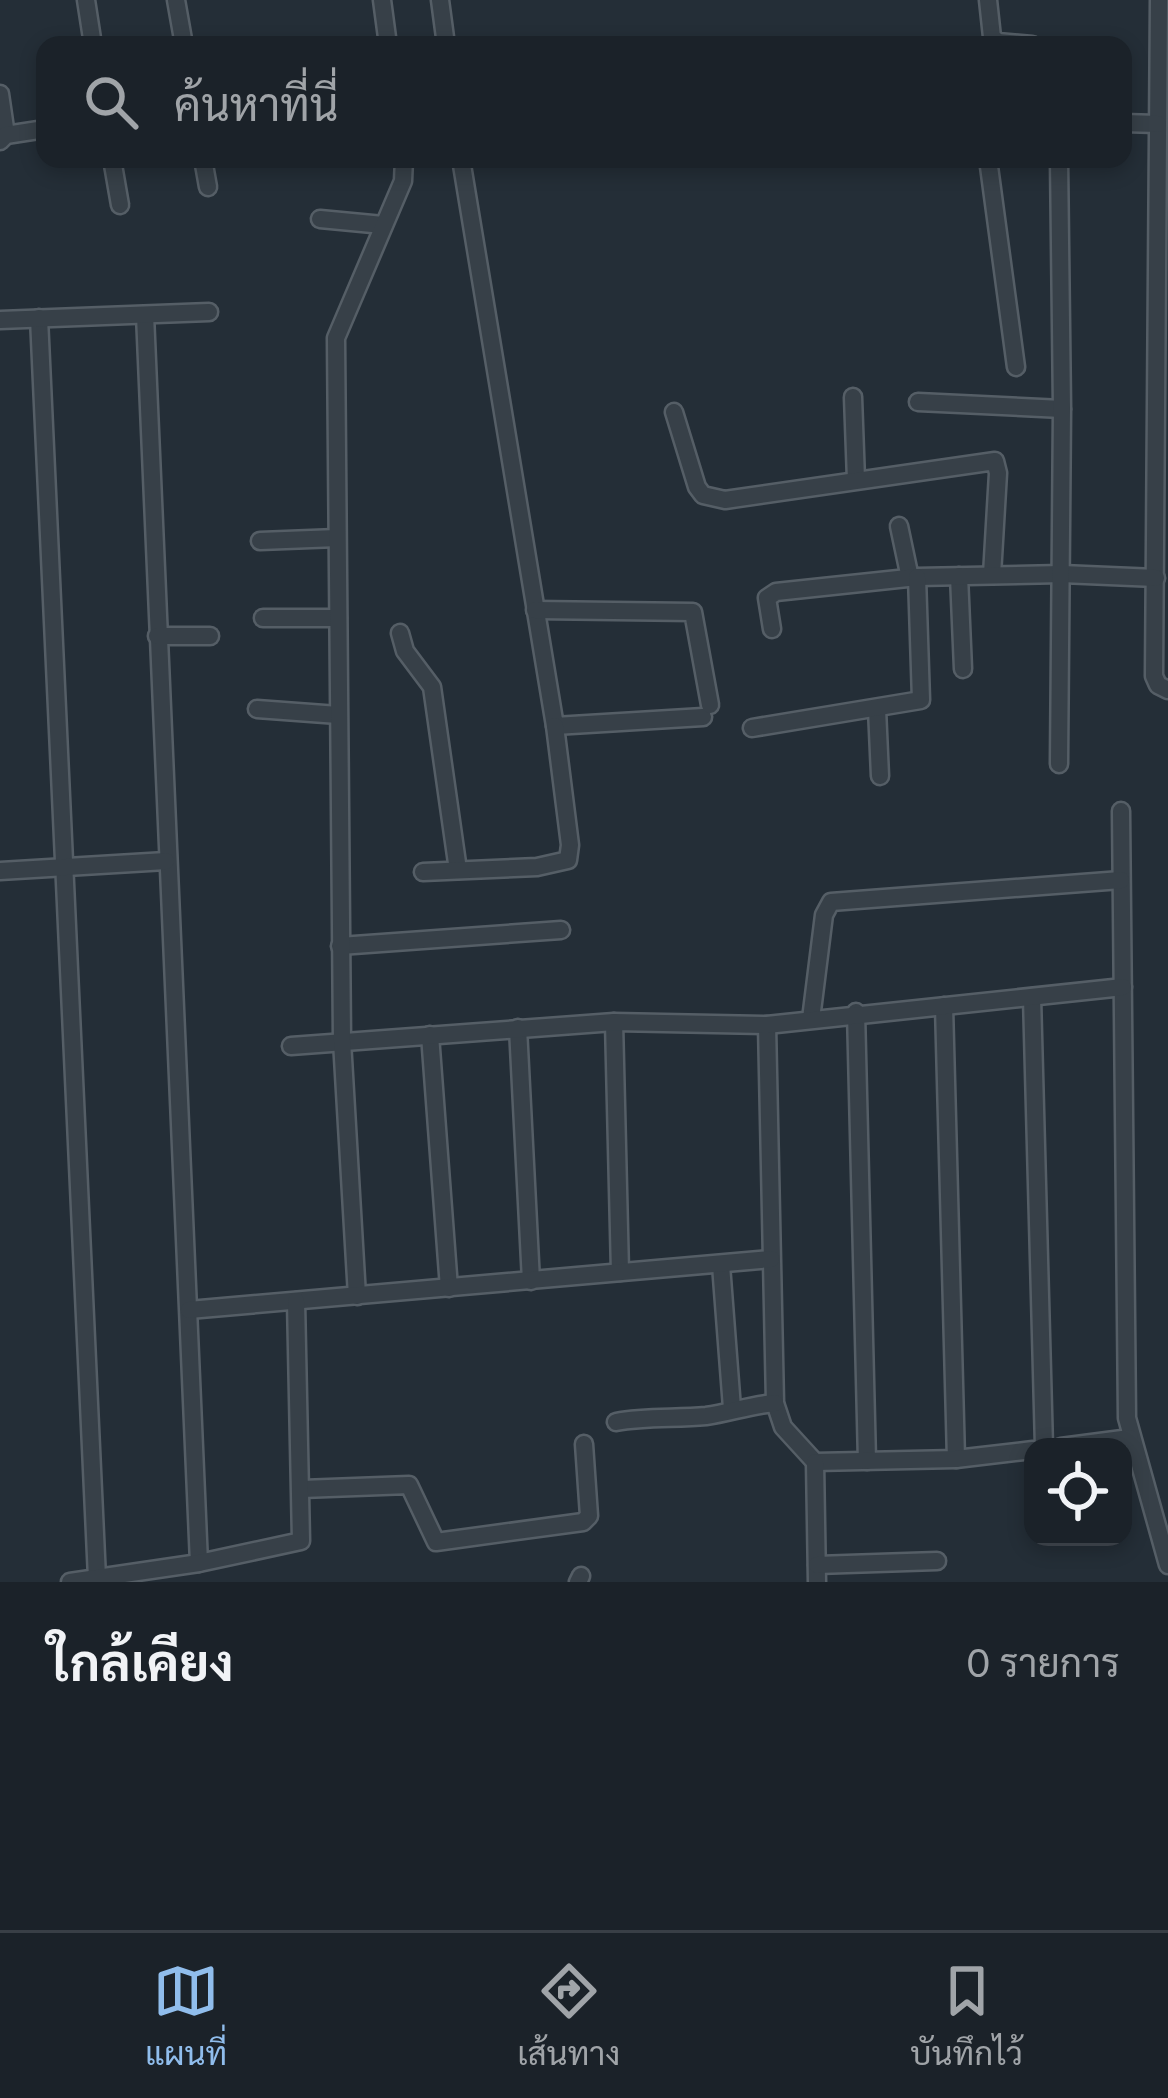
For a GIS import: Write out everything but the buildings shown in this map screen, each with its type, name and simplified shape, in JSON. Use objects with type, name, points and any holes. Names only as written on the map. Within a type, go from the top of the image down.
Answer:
[{"type":"street","points":[[86,0],[92,36]]},
{"type":"street","points":[[176,0],[182,36]]},
{"type":"street","points":[[382,0],[387,36]]},
{"type":"street","points":[[440,0],[445,36]]},
{"type":"street","points":[[988,0],[992,36]]},
{"type":"street","points":[[1159,0],[1154,676],[1158,685],[1168,689]]},
{"type":"street","points":[[0,94],[3,138],[36,131]]},
{"type":"street","points":[[1132,123],[1158,124]]},
{"type":"street","points":[[114,168],[120,206]]},
{"type":"street","points":[[205,168],[208,187]]},
{"type":"street","points":[[357,1296],[342,1041],[336,338],[403,181],[404,168]]},
{"type":"street","points":[[423,872],[537,868],[568,860],[570,844],[555,726],[462,168]]},
{"type":"street","points":[[989,168],[1016,367]]},
{"type":"street","points":[[1058,764],[1062,574],[1059,168]]},
{"type":"street","points":[[320,219],[383,225]]},
{"type":"street","points":[[0,320],[209,312]]},
{"type":"street","points":[[145,315],[199,1563]]},
{"type":"street","points":[[39,318],[97,1578]]},
{"type":"street","points":[[853,397],[856,480]]},
{"type":"street","points":[[918,402],[1062,409]]},
{"type":"street","points":[[674,412],[697,487],[711,498],[725,500],[995,461],[992,575]]},
{"type":"street","points":[[752,728],[921,700],[914,577],[899,526]]},
{"type":"street","points":[[260,541],[338,538]]},
{"type":"street","points":[[772,629],[767,598],[776,592],[914,577],[1062,574],[1156,578]]},
{"type":"street","points":[[959,576],[963,669]]},
{"type":"street","points":[[535,610],[693,612],[707,711],[555,726]]},
{"type":"street","points":[[263,618],[338,618]]},
{"type":"street","points":[[400,633],[405,651],[432,687],[458,870]]},
{"type":"street","points":[[157,636],[210,636]]},
{"type":"street","points":[[256,709],[338,715]]},
{"type":"street","points":[[877,709],[880,776]]},
{"type":"street","points":[[1121,811],[1130,1438]]},
{"type":"street","points":[[0,871],[166,861]]},
{"type":"street","points":[[811,1019],[824,915],[831,902],[1121,880]]},
{"type":"street","points":[[340,946],[561,930]]},
{"type":"street","points":[[291,1046],[614,1022],[767,1024],[1123,987]]},
{"type":"street","points":[[1033,997],[1044,1438]]},
{"type":"street","points":[[944,1006],[956,1459]]},
{"type":"street","points":[[856,1012],[867,1461]]},
{"type":"street","points":[[614,1022],[620,1272]]},
{"type":"street","points":[[767,1024],[775,1403],[783,1427],[815,1462],[817,1573],[937,1562]]},
{"type":"street","points":[[518,1028],[531,1281]]},
{"type":"street","points":[[430,1035],[449,1288]]},
{"type":"street","points":[[189,1310],[771,1259]]},
{"type":"street","points":[[721,1265],[732,1408]]},
{"type":"street","points":[[70,1582],[199,1563],[301,1541],[296,1301]]},
{"type":"street","points":[[616,1422],[702,1416],[775,1403]]},
{"type":"street","points":[[1132,1443],[1162,1522],[1168,1564]]},
{"type":"street","points":[[302,1489],[409,1485],[436,1542],[584,1522],[589,1516],[584,1444]]},
{"type":"street","points":[[815,1462],[956,1459],[1024,1451]]}]
